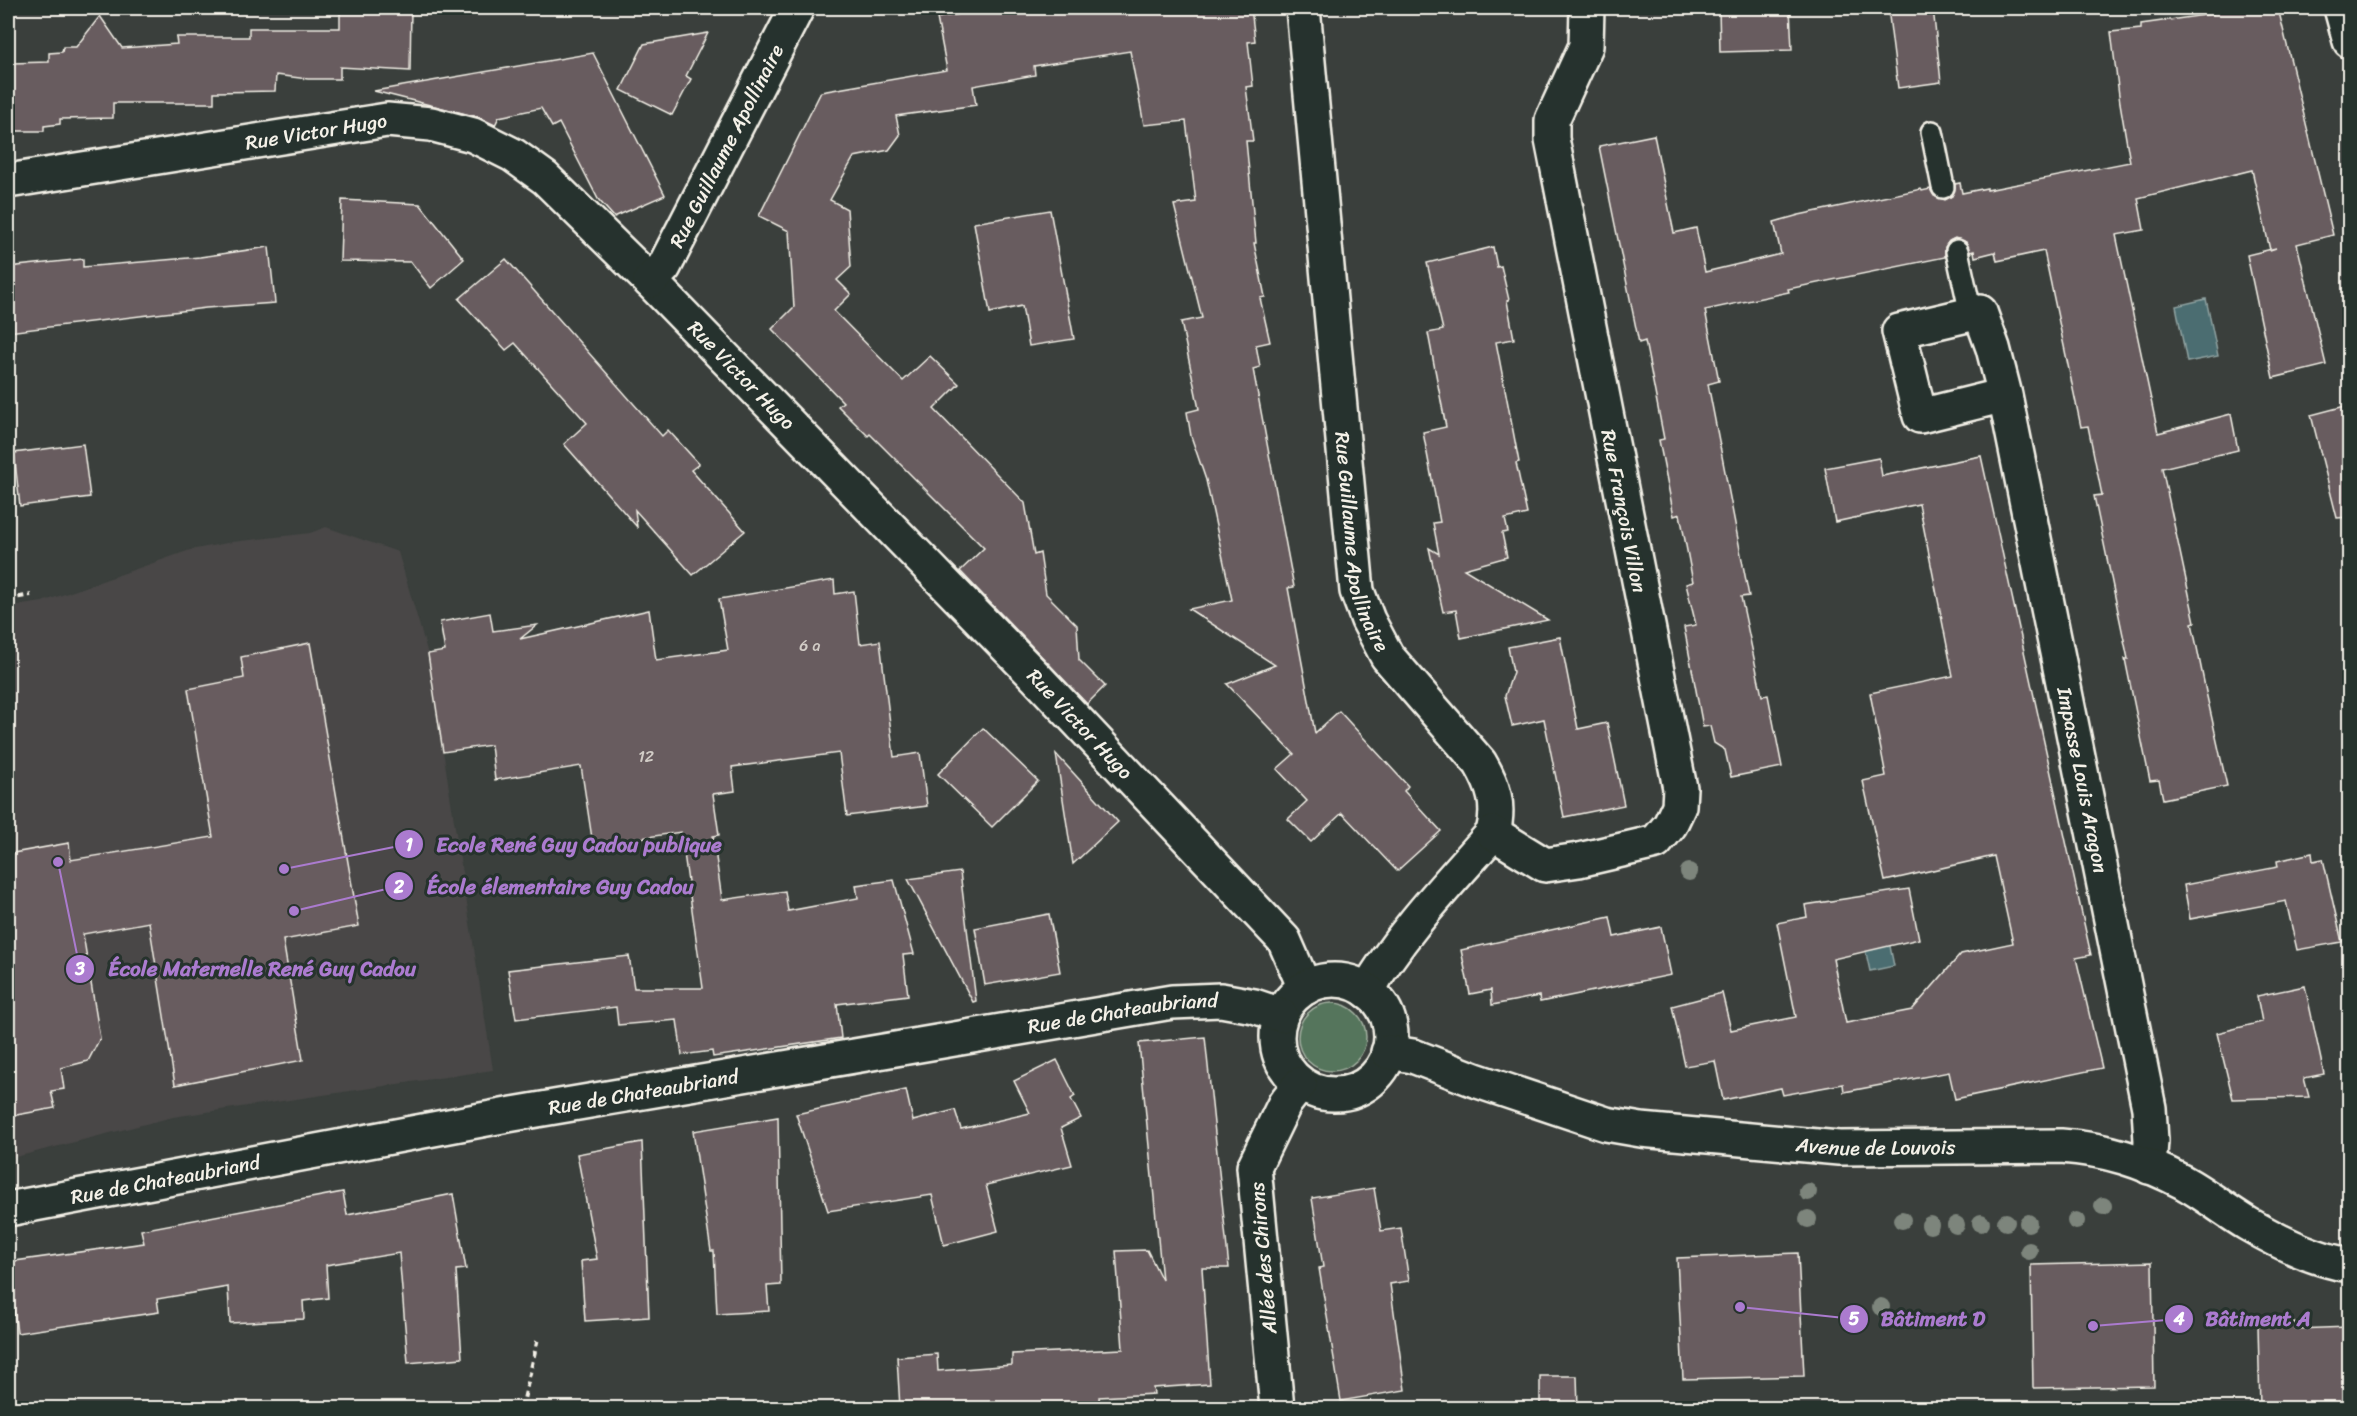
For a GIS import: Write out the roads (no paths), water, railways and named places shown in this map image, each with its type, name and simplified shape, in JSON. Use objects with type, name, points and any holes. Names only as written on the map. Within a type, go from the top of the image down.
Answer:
[{"type":"street","name":"Rue Guillaume Apollinaire","points":[[650,281],[664,267],[797,8]]},
{"type":"street","name":"Rue Guillaume Apollinaire","points":[[1303,8],[1357,591],[1368,620],[1387,656],[1480,763],[1489,778],[1498,815],[1493,833]]},
{"type":"street","name":"Rue François Villon","points":[[1493,833],[1545,865],[1567,862],[1656,842],[1670,825],[1679,806],[1680,788],[1552,139],[1552,120],[1586,46],[1587,8]]},
{"type":"street","points":[[2341,8],[2349,41]]},
{"type":"street","name":"Rue Victor Hugo","points":[[8,181],[387,120],[431,124],[473,135],[513,155],[544,178],[650,281],[1036,677],[1284,940],[1305,988]]},
{"type":"street","name":"Impasse Louis Aragon","points":[[1971,314],[1980,312],[1993,348],[2004,395],[2149,1108],[2151,1141],[2149,1167]]},
{"type":"street","points":[[1971,314],[1899,331],[1920,416],[2004,395]]},
{"type":"street","points":[[1367,991],[1380,967],[1416,921],[1493,833]]},
{"type":"street","points":[[1336,980],[1367,991],[1379,1003],[1388,1018],[1390,1035],[1388,1052],[1381,1069],[1369,1082],[1353,1091],[1335,1095],[1317,1092],[1300,1084],[1287,1070],[1279,1053],[1277,1034],[1281,1015],[1291,1000],[1305,988],[1320,982],[1336,980]]},
{"type":"street","name":"Rue de Chateaubriand","points":[[8,1209],[513,1114],[1172,1002],[1221,1000],[1254,1006],[1281,1015]]},
{"type":"street","name":"Avenue de Louvois","points":[[1388,1052],[1413,1056],[1475,1080],[1606,1124],[1641,1130],[1839,1148],[2061,1146],[2116,1153],[2184,1183],[2259,1230],[2299,1249],[2349,1265]]},
{"type":"street","name":"Allée des Chirons","points":[[1277,1408],[1254,1167],[1285,1102],[1300,1084]]},
{"type":"lane","points":[[1932,132],[1943,187]]},
{"type":"lane","points":[[1957,251],[1971,314]]},
{"type":"water","points":[[2206,299],[2218,356],[2187,362],[2176,306]]},
{"type":"water","points":[[1883,912],[1894,966],[1870,971],[1858,917]]},
{"type":"place","name":"École Maternelle René Guy Cadou","points":[[58,862]]},
{"type":"place","name":"Ecole René Guy Cadou publique","points":[[284,869]]},
{"type":"place","name":"École élementaire Guy Cadou","points":[[294,911]]},
{"type":"place","name":"Bâtiment D","points":[[1740,1307]]},
{"type":"place","name":"Bâtiment A","points":[[2093,1326]]}]
